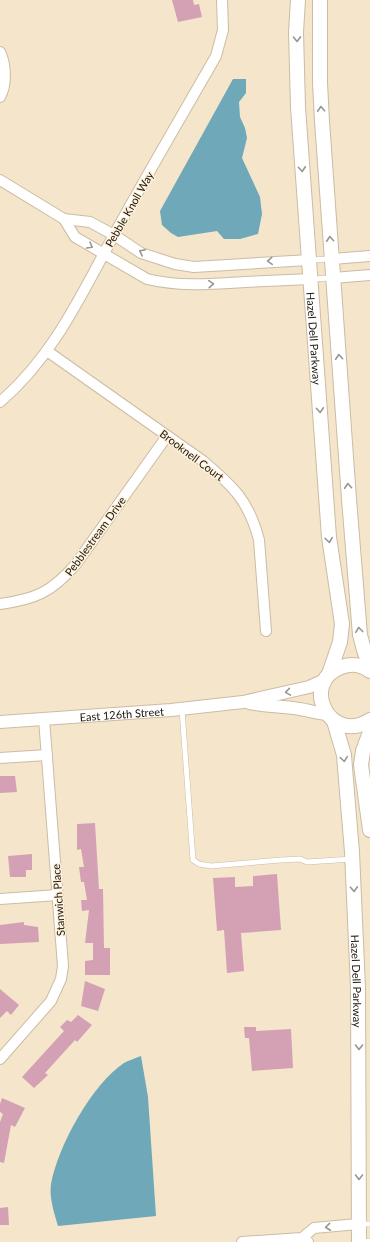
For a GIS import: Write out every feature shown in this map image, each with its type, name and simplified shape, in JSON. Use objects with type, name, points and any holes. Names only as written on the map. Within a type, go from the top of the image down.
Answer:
[{"type":"main road","name":"Hazel Dell Parkway","points":[[298,0],[296,32],[298,100],[308,260],[329,537],[342,618],[340,642],[320,694],[322,705],[331,718],[344,761],[352,859],[364,1224],[359,1242]]},
{"type":"main road","points":[[320,0],[321,114],[358,622],[362,644],[370,667]]},
{"type":"main road","points":[[327,677],[339,667],[350,665],[362,666],[370,671]]},
{"type":"main road","points":[[331,718],[350,726],[361,725],[370,720]]},
{"type":"main road","points":[[370,732],[363,750],[361,765],[370,830]]},
{"type":"street","name":"Pebble Knoll Way","points":[[0,402],[23,381],[47,351],[64,326],[103,254],[216,56],[224,30],[222,0]]},
{"type":"street","points":[[0,52],[5,73],[3,92],[0,97]]},
{"type":"street","points":[[0,180],[64,219],[90,222],[114,235],[141,253],[175,264],[194,267],[308,260]]},
{"type":"street","points":[[64,219],[75,237],[148,279],[161,282],[201,285],[310,279]]},
{"type":"street","points":[[332,259],[370,256]]},
{"type":"street","points":[[333,278],[370,275]]},
{"type":"street","name":"Brooknell Court","points":[[47,351],[167,436],[227,481],[248,510],[256,528],[259,540],[266,631]]},
{"type":"street","name":"Pebblestream Drive","points":[[0,604],[22,601],[43,593],[66,576],[167,436]]},
{"type":"street","name":"East 126th Street","points":[[0,722],[182,709],[244,702],[309,688],[327,677]]},
{"type":"street","name":"East 126th Street","points":[[244,702],[266,706],[298,708],[331,718]]},
{"type":"street","name":"Stanwich Place","points":[[0,1059],[51,1001],[61,979],[63,966],[44,719]]},
{"type":"street","points":[[0,758],[47,755]]},
{"type":"street","points":[[0,899],[58,895]]},
{"type":"street","points":[[242,1242],[305,1240],[314,1228],[364,1224]]},
{"type":"lane","points":[[308,260],[332,259]]},
{"type":"lane","points":[[310,279],[333,278]]},
{"type":"lane","points":[[182,709],[191,851],[193,860],[199,864],[211,866],[280,860],[300,860],[307,862],[352,859]]},
{"type":"lane","points":[[359,1242],[370,1241]]},
{"type":"water","points":[[233,79],[246,79],[246,93],[239,102],[240,117],[245,128],[247,138],[242,158],[260,197],[262,214],[258,234],[240,239],[224,239],[217,231],[178,237],[162,225],[160,211]]},
{"type":"water","points":[[141,1056],[148,1097],[156,1216],[58,1226],[51,1200],[51,1184],[61,1152],[69,1135],[78,1117],[100,1085],[124,1063]]},
{"type":"building","points":[[172,0],[193,0],[194,5],[199,4],[202,17],[178,22]]},
{"type":"building","points":[[0,776],[15,776],[17,792],[0,793]]},
{"type":"building","points":[[95,823],[99,889],[103,889],[104,948],[110,948],[110,975],[85,975],[85,961],[93,960],[93,943],[85,943],[89,910],[82,911],[81,900],[87,900],[84,882],[81,882],[79,867],[84,867],[81,849],[77,850],[77,824]]},
{"type":"building","points":[[32,854],[32,870],[26,870],[26,877],[10,877],[8,856]]},
{"type":"building","points":[[277,874],[281,930],[241,933],[244,971],[227,973],[224,930],[217,931],[213,878],[235,877],[235,887],[253,886],[253,876]]},
{"type":"building","points":[[24,922],[24,925],[38,927],[39,942],[0,944],[0,925]]},
{"type":"building","points":[[85,981],[105,989],[98,1011],[81,1006]]},
{"type":"building","points":[[0,989],[19,1005],[11,1015],[7,1011],[0,1018]]},
{"type":"building","points":[[78,1015],[92,1025],[77,1042],[75,1040],[45,1073],[48,1075],[34,1088],[22,1077],[64,1031],[60,1027],[67,1020],[71,1022]]},
{"type":"building","points":[[244,1027],[256,1027],[256,1031],[291,1029],[293,1068],[252,1071],[249,1038],[245,1038]]},
{"type":"building","points":[[2,1098],[25,1108],[15,1127],[11,1125],[4,1163],[0,1162],[0,1122],[3,1114],[0,1112],[0,1104]]},
{"type":"building","points":[[8,1207],[9,1225],[0,1225],[0,1208]]}]
